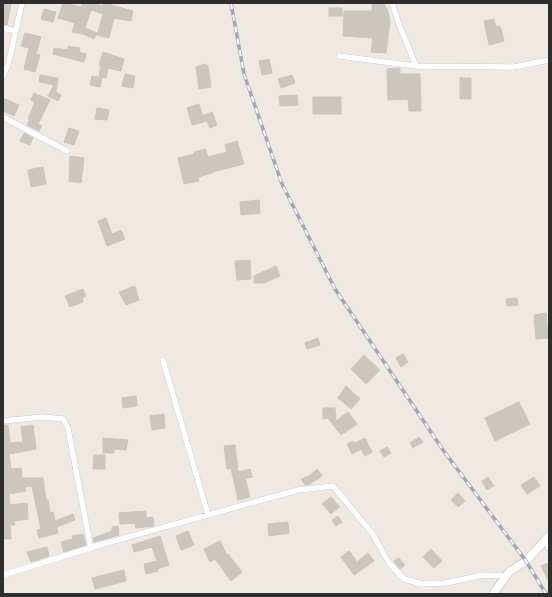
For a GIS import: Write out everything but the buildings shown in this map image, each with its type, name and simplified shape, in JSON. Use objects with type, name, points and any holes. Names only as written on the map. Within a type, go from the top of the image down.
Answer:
[{"type":"main road","points":[[493,594],[505,576],[526,562],[547,537]]},
{"type":"street","points":[[3,76],[8,65],[22,3]]},
{"type":"street","points":[[392,3],[416,66]]},
{"type":"street","points":[[3,28],[15,31]]},
{"type":"street","points":[[339,56],[416,66],[514,67],[549,60]]},
{"type":"street","points":[[3,117],[67,151]]},
{"type":"street","points":[[163,360],[208,515]]},
{"type":"street","points":[[3,421],[42,417],[64,419],[68,428],[91,549]]},
{"type":"street","points":[[3,575],[91,549],[103,544],[298,490],[333,486],[372,533],[389,563],[404,579],[421,584],[446,583],[483,575],[505,576]]},
{"type":"street","points":[[547,537],[549,548]]},
{"type":"railway","points":[[231,3],[244,74],[282,184],[335,289],[443,450],[526,561],[546,594]]}]
